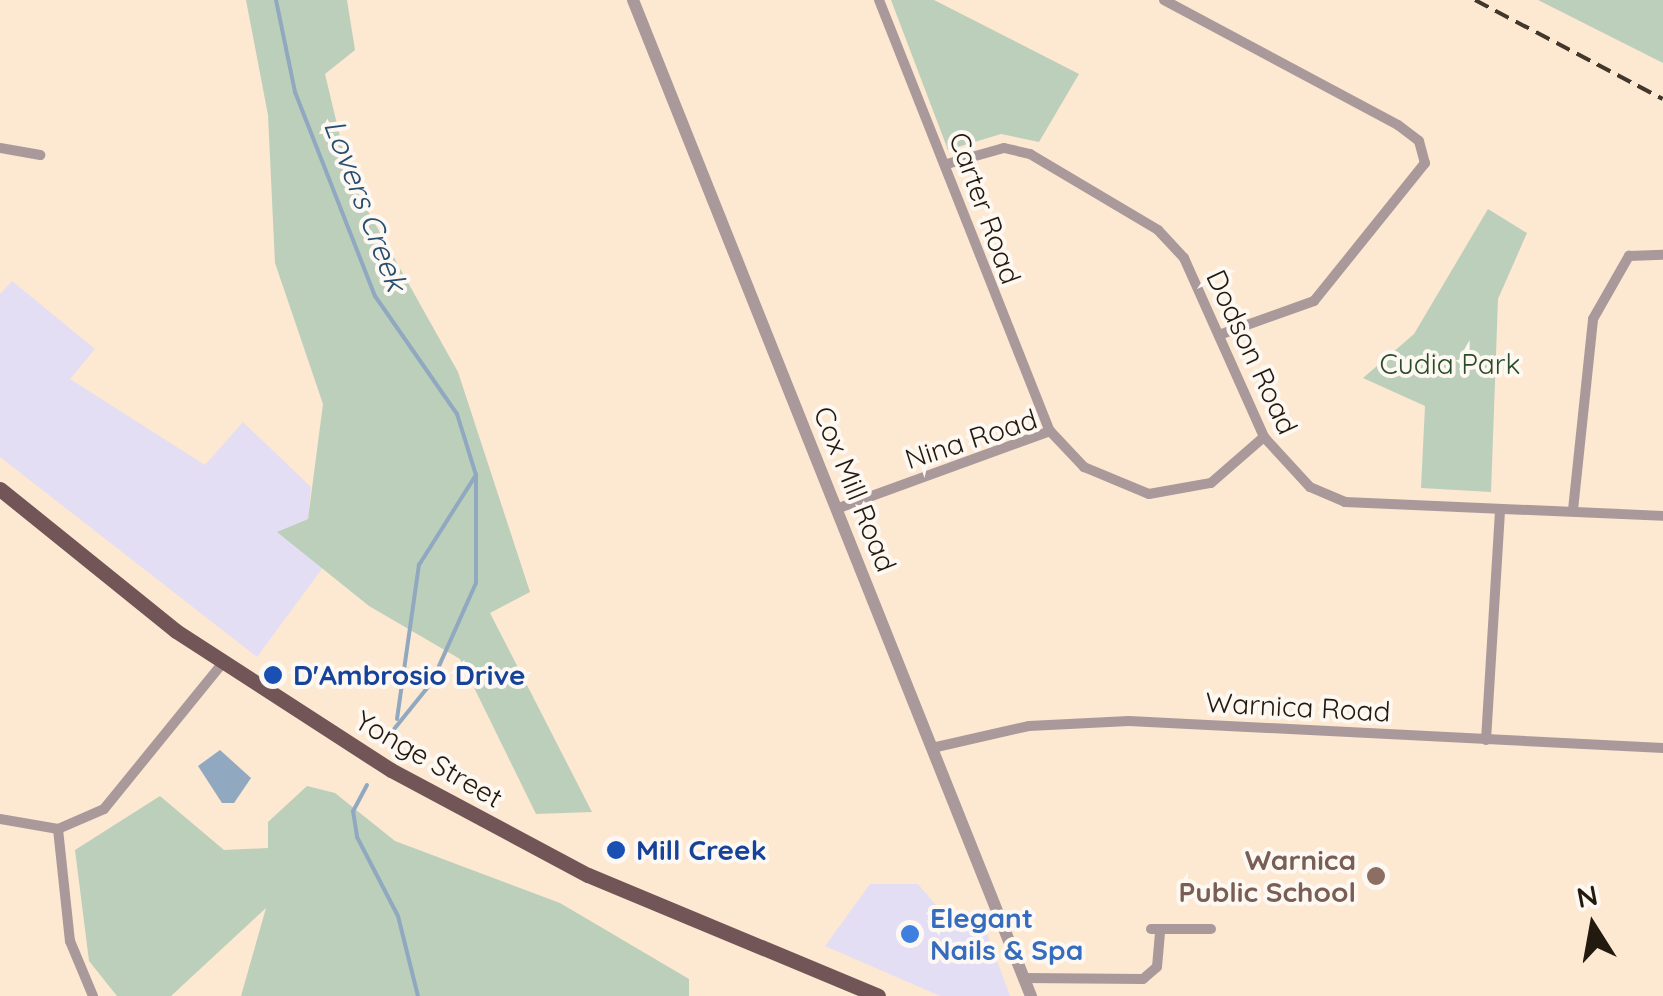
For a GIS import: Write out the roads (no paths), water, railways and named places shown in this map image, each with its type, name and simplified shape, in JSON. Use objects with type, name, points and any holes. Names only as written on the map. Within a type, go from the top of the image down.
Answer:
[{"type":"main road","name":"Yonge Street","points":[[0,489],[222,664],[391,770],[588,875],[878,996]]},
{"type":"street","name":"Cox Mill Road","points":[[633,0],[1032,996]]},
{"type":"street","name":"Carter Road","points":[[878,0],[947,164],[1050,430]]},
{"type":"street","points":[[1164,0],[1398,125],[1419,141],[1424,163],[1314,301],[1219,335]]},
{"type":"street","points":[[0,148],[40,155]]},
{"type":"street","name":"Dodson Road","points":[[947,164],[1004,148],[1094,185],[1184,258],[1264,437],[1310,487],[1346,502],[1500,512],[1573,510],[1663,516]]},
{"type":"street","points":[[1573,510],[1594,319],[1629,256],[1663,255]]},
{"type":"street","name":"Nina Road","points":[[836,509],[1050,430],[1084,467],[1163,495],[1210,483],[1264,437]]},
{"type":"street","points":[[1486,740],[1500,512]]},
{"type":"street","points":[[0,818],[58,829],[104,809],[222,664]]},
{"type":"street","name":"Warnica Road","points":[[932,748],[1029,726],[1129,720],[1663,748]]},
{"type":"street","points":[[58,829],[70,941],[93,996]]},
{"type":"street","points":[[1024,978],[1142,979],[1157,967],[1156,928],[1210,929]]},
{"type":"water","points":[[220,750],[251,778],[234,803],[222,803],[198,766]]},
{"type":"waterway","name":"Lovers Creek","points":[[276,0],[295,92],[375,296],[457,414],[476,475],[476,583],[432,682],[387,738]]},
{"type":"waterway","points":[[397,719],[419,565],[476,475]]},
{"type":"waterway","name":"Lovers Creek","points":[[367,785],[353,811],[357,837],[398,916],[418,996]]},
{"type":"railway","points":[[1475,0],[1663,99]]},
{"type":"place","name":"D'Ambrosio Drive","points":[[273,675]]},
{"type":"place","name":"Mill Creek","points":[[616,850]]},
{"type":"place","name":"Warnica Public School","points":[[1376,876]]},
{"type":"place","name":"Elegant Nails & Spa","points":[[910,934]]},
{"type":"park label","name":"Cudia Park","points":[[1450,364]]}]
